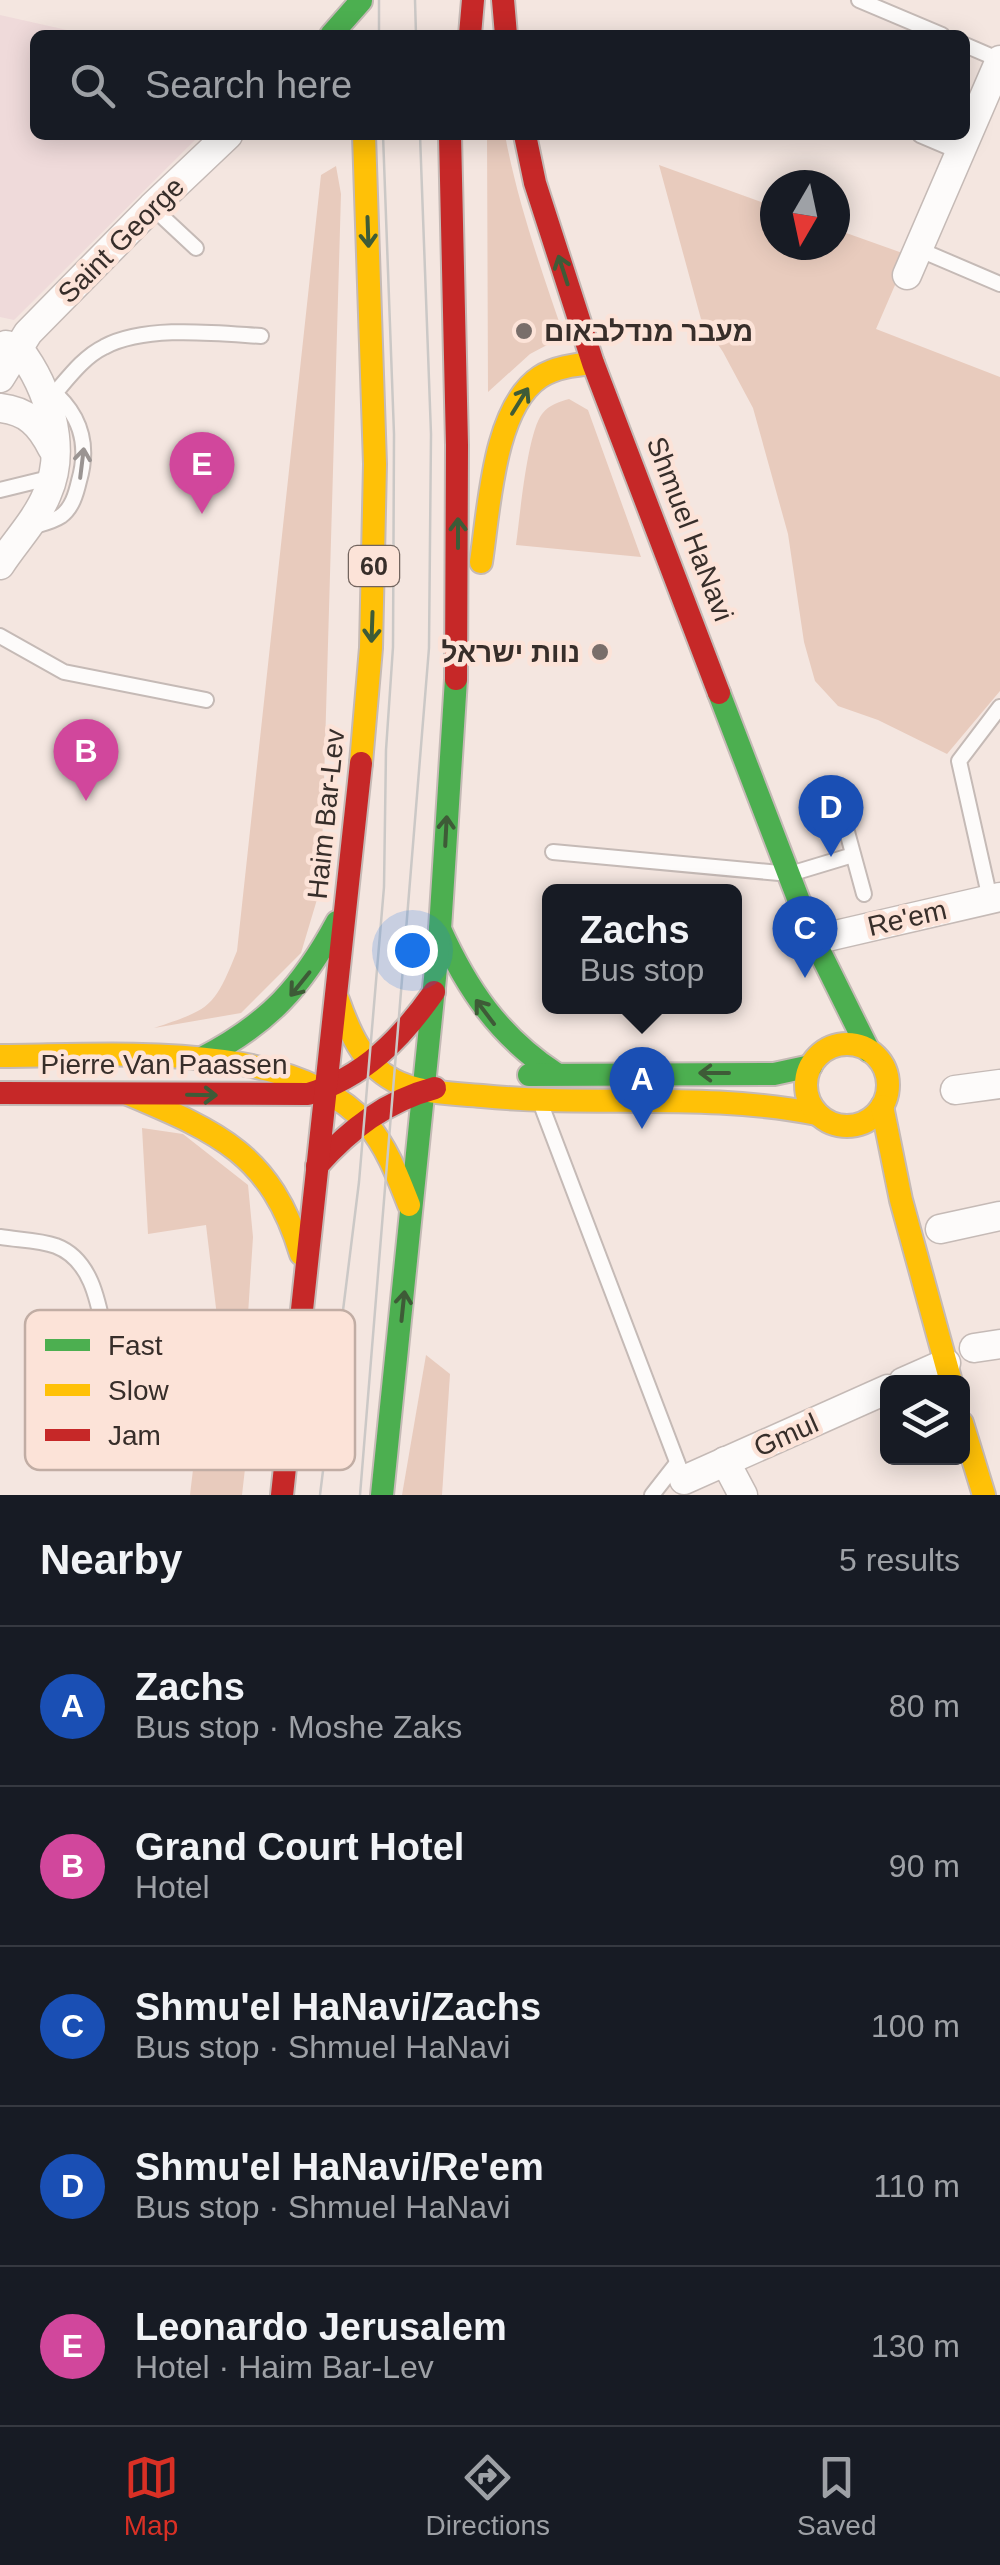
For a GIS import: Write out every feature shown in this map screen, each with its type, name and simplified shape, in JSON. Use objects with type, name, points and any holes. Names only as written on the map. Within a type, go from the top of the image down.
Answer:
[{"type":"main road","points":[[471,30],[474,0]]},
{"type":"main road","points":[[502,0],[505,30]]},
{"type":"main road","points":[[335,30],[360,1]]},
{"type":"main road","points":[[360,1],[361,30]]},
{"type":"main road","points":[[353,140],[365,169]]},
{"type":"main road","name":"Haim Bar-Lev","points":[[302,1310],[372,648],[375,545],[364,140]]},
{"type":"main road","points":[[382,1495],[440,929],[456,700],[458,516],[450,140]]},
{"type":"main road","points":[[452,233],[461,140]]},
{"type":"main road","name":"Shmuel HaNavi","points":[[526,140],[535,183],[593,363],[814,940],[869,1051]]},
{"type":"main road","points":[[456,700],[500,453],[510,418],[519,398],[535,380],[558,368],[593,363]]},
{"type":"main road","points":[[202,1058],[251,1030],[296,992],[316,964],[348,900]]},
{"type":"main road","points":[[440,929],[462,977],[494,1024],[512,1044],[555,1073]]},
{"type":"main road","name":"Shmuel HaNavi","points":[[814,940],[822,1016],[815,1061]]},
{"type":"main road","points":[[326,1090],[371,1063],[396,1040],[434,992]]},
{"type":"main road","points":[[317,1166],[365,1120],[424,1090],[501,1076],[774,1074],[815,1061],[844,1044],[869,1051],[885,1070],[887,1095],[882,1106],[858,1124],[772,1105],[540,1102],[424,1090],[393,1080],[371,1063],[352,1038],[337,995]]},
{"type":"main road","name":"Pierre Van Paassen","points":[[0,1056],[202,1058],[268,1068],[326,1090],[365,1120],[392,1159],[412,1216]]},
{"type":"main road","points":[[815,1061],[806,1091],[828,1120],[870,1149],[901,1200]]},
{"type":"main road","name":"Pierre Van Paassen","points":[[0,1093],[292,1096],[326,1090]]},
{"type":"main road","points":[[128,1094],[228,1140],[260,1166],[280,1194],[296,1229],[305,1277]]},
{"type":"main road","points":[[882,1106],[901,1200],[949,1373]]},
{"type":"main road","points":[[970,1435],[1000,1450]]},
{"type":"main road","points":[[970,1449],[984,1495]]},
{"type":"main road","name":"Haim Bar-Lev","points":[[282,1495],[285,1470]]},
{"type":"street","points":[[970,129],[1000,60]]},
{"type":"street","name":"Saint George","points":[[0,378],[10,346],[28,333],[223,140]]},
{"type":"street","points":[[906,275],[965,140]]},
{"type":"street","points":[[0,565],[46,498],[54,465],[47,392],[10,346]]},
{"type":"street","points":[[0,408],[18,410],[34,421],[54,465]]},
{"type":"street","name":"Re'em","points":[[814,940],[995,898]]},
{"type":"street","points":[[955,1090],[1000,1084]]},
{"type":"street","points":[[940,1229],[1000,1216]]},
{"type":"street","name":"Gmul","points":[[681,1472],[725,1462],[880,1393]]},
{"type":"street","points":[[725,1462],[743,1495]]},
{"type":"lane","points":[[860,0],[930,30]]},
{"type":"lane","points":[[970,47],[1000,60]]},
{"type":"lane","points":[[932,140],[960,152]]},
{"type":"lane","points":[[152,207],[196,248]]},
{"type":"lane","points":[[918,249],[1000,284]]},
{"type":"lane","points":[[25,528],[64,514],[74,499],[82,473],[82,432],[72,410],[47,392],[88,358],[104,346],[122,340],[162,334],[261,336]]},
{"type":"lane","points":[[0,490],[54,465]]},
{"type":"lane","points":[[0,636],[64,672],[206,700]]},
{"type":"lane","points":[[995,898],[959,761],[1000,707]]},
{"type":"lane","points":[[842,817],[864,894]]},
{"type":"lane","points":[[553,852],[790,874],[853,855]]},
{"type":"lane","points":[[540,1102],[681,1472],[652,1495]]},
{"type":"lane","points":[[0,1237],[54,1246],[75,1256],[89,1277],[98,1310]]},
{"type":"shaded area","points":[[0,15],[67,30],[30,30],[30,140],[195,140],[14,320],[0,317]]},
{"type":"shaded area","points":[[487,140],[506,140],[523,211],[564,336],[530,354],[488,392]]},
{"type":"shaded area","points":[[659,165],[760,202],[760,260],[850,260],[850,234],[908,255],[876,329],[1000,377],[1000,691],[947,754],[878,720],[838,706],[815,681],[804,642],[788,534],[753,408],[701,319]]},
{"type":"shaded area","points":[[336,166],[341,194],[321,886],[301,953],[241,1013],[154,1028],[208,1004],[237,951],[321,175]]},
{"type":"shaded area","points":[[569,399],[588,410],[641,557],[516,545],[537,424],[548,408]]},
{"type":"shaded area","points":[[142,1128],[183,1134],[248,1185],[253,1237],[248,1310],[216,1310],[206,1225],[148,1234]]},
{"type":"shaded area","points":[[426,1355],[450,1374],[442,1495],[402,1495]]},
{"type":"shaded area","points":[[193,1470],[245,1470],[242,1495],[190,1495]]},
{"type":"tram line","points":[[379,0],[379,30]]},
{"type":"tram line","points":[[415,0],[416,30]]},
{"type":"tram line","points":[[343,1310],[359,1182],[384,887],[386,750],[393,647],[394,434],[383,140]]},
{"type":"tram line","points":[[360,1495],[429,648],[431,434],[420,140]]},
{"type":"tram line","points":[[320,1495],[323,1470]]},
{"type":"traffic: fast","points":[[335,30],[361,1]]},
{"type":"traffic: fast","points":[[382,1495],[440,929],[456,679]]},
{"type":"traffic: fast","points":[[719,693],[814,940],[869,1051]]},
{"type":"traffic: fast","points":[[202,1058],[246,1032],[281,1002],[310,966],[337,922]]},
{"type":"traffic: fast","points":[[440,929],[461,972],[487,1010],[517,1043],[555,1073]]},
{"type":"traffic: fast","points":[[529,1075],[774,1074],[811,1066]]},
{"type":"traffic: slow","points":[[361,763],[371,648],[375,464],[364,140]]},
{"type":"traffic: slow","points":[[481,562],[496,462],[512,412],[524,392],[540,377],[593,363]]},
{"type":"traffic: slow","points":[[338,1000],[352,1034],[373,1065],[393,1080],[414,1088],[524,1099],[734,1103],[817,1114]]},
{"type":"traffic: slow","points":[[847,1044],[863,1047],[876,1056],[885,1069],[888,1085],[885,1101],[876,1114],[863,1123],[847,1126],[831,1123],[818,1114],[809,1101],[806,1085],[809,1069],[818,1056],[831,1047],[847,1044]]},
{"type":"traffic: slow","points":[[0,1056],[195,1058],[292,1077],[334,1096],[367,1124],[386,1152],[409,1205]]},
{"type":"traffic: slow","points":[[128,1094],[214,1135],[257,1169],[289,1220],[301,1254]]},
{"type":"traffic: slow","points":[[882,1106],[901,1200],[949,1375]]},
{"type":"traffic: slow","points":[[970,1449],[984,1495]]},
{"type":"traffic: jam","points":[[470,30],[473,0]]},
{"type":"traffic: jam","points":[[503,0],[506,30]]},
{"type":"traffic: jam","points":[[450,140],[457,445],[456,679]]},
{"type":"traffic: jam","points":[[526,140],[535,183],[593,363],[719,693]]},
{"type":"traffic: jam","points":[[302,1310],[361,763]]},
{"type":"traffic: jam","points":[[0,1093],[308,1094],[364,1067],[394,1040],[434,992]]},
{"type":"traffic: jam","points":[[317,1166],[370,1118],[401,1100],[435,1088]]},
{"type":"traffic: jam","points":[[282,1495],[285,1470]]},
{"type":"place","name":"מעבר מנדלבאום","points":[[524,331]]},
{"type":"place","name":"Leonardo Jerusalem","points":[[202,514]]},
{"type":"place","name":"נוות ישראל","points":[[600,652]]},
{"type":"place","name":"Grand Court Hotel","points":[[86,801]]},
{"type":"place","name":"Shmu'el HaNavi/Re'em","points":[[831,857]]},
{"type":"place","name":"Shmu'el HaNavi/Zachs","points":[[805,978]]},
{"type":"place","name":"Zachs","points":[[642,1129]]}]
